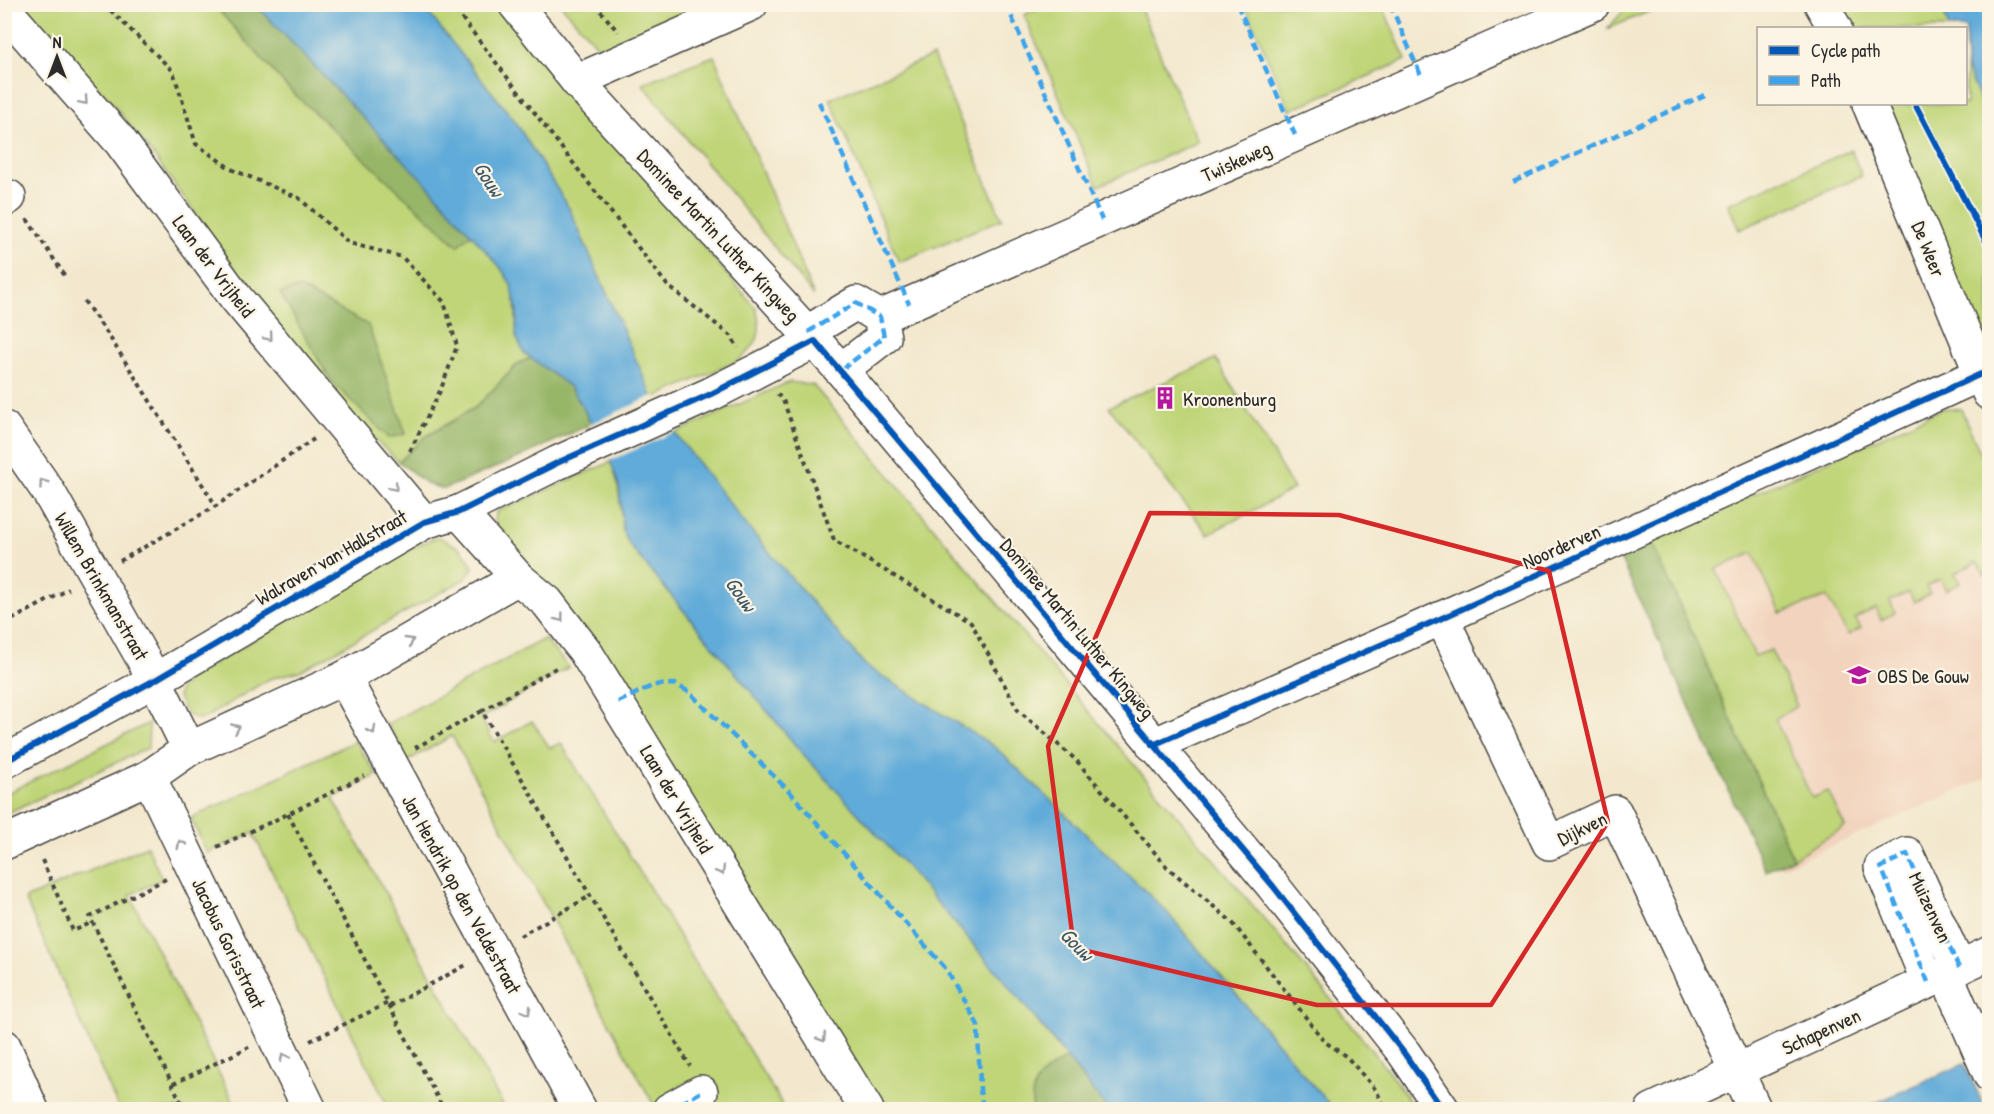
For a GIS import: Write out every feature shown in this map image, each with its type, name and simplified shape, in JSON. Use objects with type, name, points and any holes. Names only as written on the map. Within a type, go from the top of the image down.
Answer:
[{"type":"street","name":"Dominee Martin Luther Kingweg","points":[[515,4],[577,81],[841,370],[1153,745],[1273,885],[1404,1053],[1443,1110]]},
{"type":"street","points":[[577,81],[751,4]]},
{"type":"street","name":"Twiskeweg","points":[[880,317],[1593,4]]},
{"type":"street","points":[[1821,4],[1834,27]]},
{"type":"street","points":[[1832,4],[1840,27]]},
{"type":"street","name":"Laan der Vrijheid","points":[[4,9],[120,141],[236,298],[424,522]]},
{"type":"street","name":"De Weer","points":[[1869,105],[1985,384]]},
{"type":"street","name":"Walraven van Hallstraat","points":[[4,762],[155,680],[424,522],[459,512],[557,463],[753,374],[812,337],[856,303],[880,317]]},
{"type":"street","points":[[841,370],[884,337],[880,317]]},
{"type":"street","name":"Noorderven","points":[[1153,745],[1985,384]]},
{"type":"street","name":"Willem Brinkmanstraat","points":[[4,428],[48,491],[155,680],[189,749]]},
{"type":"street","name":"Laan der Vrijheid","points":[[459,512],[518,578],[547,602],[585,651],[867,1110]]},
{"type":"street","points":[[17,837],[149,777],[189,749],[344,678],[518,578]]},
{"type":"street","name":"Dijkven","points":[[1442,618],[1549,843],[1615,812],[1737,1070]]},
{"type":"street","name":"Jan Hendrik op den Veldestraat","points":[[344,678],[580,1110]]},
{"type":"street","name":"Jacobus Gorisstraat","points":[[149,777],[310,1110]]},
{"type":"street","name":"Schapenven","points":[[1652,1110],[1989,953]]},
{"type":"street","points":[[1944,974],[1989,1075]]},
{"type":"street","points":[[4,1046],[32,1110]]},
{"type":"street","points":[[1737,1070],[1755,1110]]},
{"type":"street","points":[[669,1110],[701,1092]]},
{"type":"path","points":[[104,4],[173,71],[196,144],[231,169],[299,198],[349,243],[402,257],[444,302],[457,346],[441,389],[392,485]]},
{"type":"path","points":[[452,4],[667,285],[731,336],[753,374],[783,400],[834,540],[971,622],[1018,710],[1076,760],[1167,867],[1232,922],[1325,1042],[1347,1057],[1376,1090],[1386,1110]]},
{"type":"path","points":[[7,199],[33,226],[64,276]]},
{"type":"path","points":[[84,301],[109,336],[216,506]]},
{"type":"path","points":[[4,624],[96,575],[216,506],[340,422]]},
{"type":"path","points":[[185,1110],[90,916],[390,762],[585,651]]},
{"type":"path","points":[[482,711],[692,1069],[701,1092]]},
{"type":"path","points":[[288,814],[444,1110]]},
{"type":"path","points":[[17,837],[73,931],[93,922]]},
{"type":"path","points":[[173,1084],[389,1005],[590,896]]},
{"type":"path","points":[[155,1110],[180,1099]]},
{"type":"highlighted area","points":[[1150,513],[1339,515],[1549,571],[1608,822],[1491,1005],[1317,1005],[1074,948],[1048,746]]},
{"type":"shaded area","name":"OBS De Gouw","points":[[1989,503],[1989,777],[1782,868],[1700,688],[1707,557]]},
{"type":"green space","points":[[1048,4],[1139,5],[1198,142],[1098,186],[1024,15]]},
{"type":"green space","points":[[1629,4],[1665,5],[1607,29]]},
{"type":"green space","points":[[16,5],[214,5],[287,87],[458,245],[471,234],[487,251],[510,283],[515,303],[519,342],[531,358],[519,363],[476,407],[425,437],[399,462],[336,404],[281,333],[157,160],[108,98]]},
{"type":"green space","points":[[214,5],[256,5],[435,193],[471,234],[458,246],[287,87]]},
{"type":"green space","points":[[422,5],[499,5],[756,308],[759,325],[758,338],[745,355],[738,361],[653,398],[569,208],[515,121]]},
{"type":"green space","points":[[561,5],[686,5],[691,21],[610,60]]},
{"type":"green space","points":[[1245,5],[1382,5],[1406,60],[1290,110]]},
{"type":"green space","points":[[1831,5],[1989,5],[1989,365],[1872,105],[1967,105],[1967,27],[1841,27]]},
{"type":"green space","points":[[714,56],[814,296],[642,83]]},
{"type":"green space","points":[[933,56],[1002,219],[899,262],[830,99]]},
{"type":"green space","points":[[1851,150],[1862,176],[1739,230],[1728,204]]},
{"type":"green space","points":[[300,288],[368,325],[406,434],[389,438],[331,381],[280,293]]},
{"type":"green space","points":[[531,358],[570,387],[591,424],[444,489],[427,484],[399,462],[425,437],[476,407],[519,363]]},
{"type":"green space","points":[[1216,359],[1294,489],[1208,534],[1109,407]]},
{"type":"green space","points":[[789,382],[813,385],[1314,978],[1398,1084],[1415,1109],[1333,1109],[1165,910],[995,747],[866,666],[747,526],[675,433]]},
{"type":"green space","points":[[1944,408],[1961,409],[1989,472],[1989,573],[1985,575],[1977,562],[1955,573],[1960,583],[1946,590],[1940,579],[1926,586],[1930,594],[1914,602],[1909,592],[1890,601],[1895,613],[1881,620],[1876,608],[1855,618],[1861,628],[1848,635],[1827,597],[1780,613],[1753,553],[1716,569],[1755,656],[1771,650],[1797,706],[1775,719],[1812,798],[1828,791],[1845,827],[1793,858],[1651,541]]},
{"type":"green space","points":[[611,462],[615,472],[623,525],[630,546],[802,753],[905,865],[1014,992],[1067,1058],[1045,1072],[1036,1084],[1033,1091],[1033,1109],[872,1109],[568,618],[495,522],[496,512]]},
{"type":"green space","points":[[438,537],[455,545],[467,556],[473,568],[465,579],[300,671],[269,679],[203,719],[193,718],[184,710],[178,697],[179,690],[189,678],[417,545]]},
{"type":"green space","points":[[1651,541],[1793,858],[1766,871],[1619,556]]},
{"type":"green space","points":[[544,639],[569,667],[481,718],[494,742],[532,721],[550,748],[561,743],[785,1109],[656,1109],[452,736],[407,761],[387,724]]},
{"type":"green space","points":[[149,723],[148,748],[5,814],[5,794]]},
{"type":"green space","points":[[355,741],[377,775],[333,798],[505,1109],[389,1109],[253,833],[207,853],[191,818]]},
{"type":"green space","points":[[147,846],[162,879],[130,895],[237,1109],[119,1109],[25,899]]},
{"type":"green space","points":[[1067,1058],[1108,1109],[1033,1109],[1033,1091],[1040,1078],[1045,1072]]},
{"type":"water","name":"Gouw","points":[[256,5],[422,5],[515,121],[569,208],[668,427],[747,526],[866,666],[995,747],[1165,910],[1333,1109],[1108,1109],[1014,992],[905,865],[802,753],[630,546],[623,532],[619,486],[611,462],[570,387],[524,353],[516,336],[517,311],[511,284],[500,267],[435,193]]},
{"type":"water","points":[[1941,5],[1989,5],[1989,121],[1967,69],[1967,27],[1949,27]]},
{"type":"water","points":[[1964,1064],[1984,1106],[1977,1110],[1862,1109]]},
{"type":"pier","points":[[655,395],[670,425],[677,431],[607,462],[588,425]]},
{"type":"marked path","points":[[1006,4],[1102,220]]},
{"type":"marked path","points":[[1237,4],[1295,135]]},
{"type":"marked path","points":[[1390,4],[1422,78]]},
{"type":"marked path","points":[[1513,182],[1705,95]]},
{"type":"marked path","points":[[819,102],[909,304]]},
{"type":"marked path","points":[[4,200],[9,197]]},
{"type":"marked path","points":[[808,332],[856,303],[880,317],[884,337],[841,370]]},
{"type":"marked path","points":[[618,702],[654,685],[675,684],[689,692],[789,791],[946,969],[978,1025],[980,1090],[983,1110]]},
{"type":"marked path","points":[[1928,982],[1881,867],[1907,854],[1959,968]]},
{"type":"marked path","points":[[669,1110],[701,1092]]},
{"type":"cycle path","points":[[1916,105],[1990,249]]},
{"type":"cycle path","points":[[4,762],[155,680],[424,522],[459,512],[557,463],[711,394],[815,341],[1273,886],[1404,1053],[1443,1110]]},
{"type":"cycle path","points":[[1153,745],[1442,618],[1981,374]]},
{"type":"place","name":"Kroonenburg","points":[[1165,398]]},
{"type":"place","name":"OBS De Gouw","points":[[1859,675]]}]
